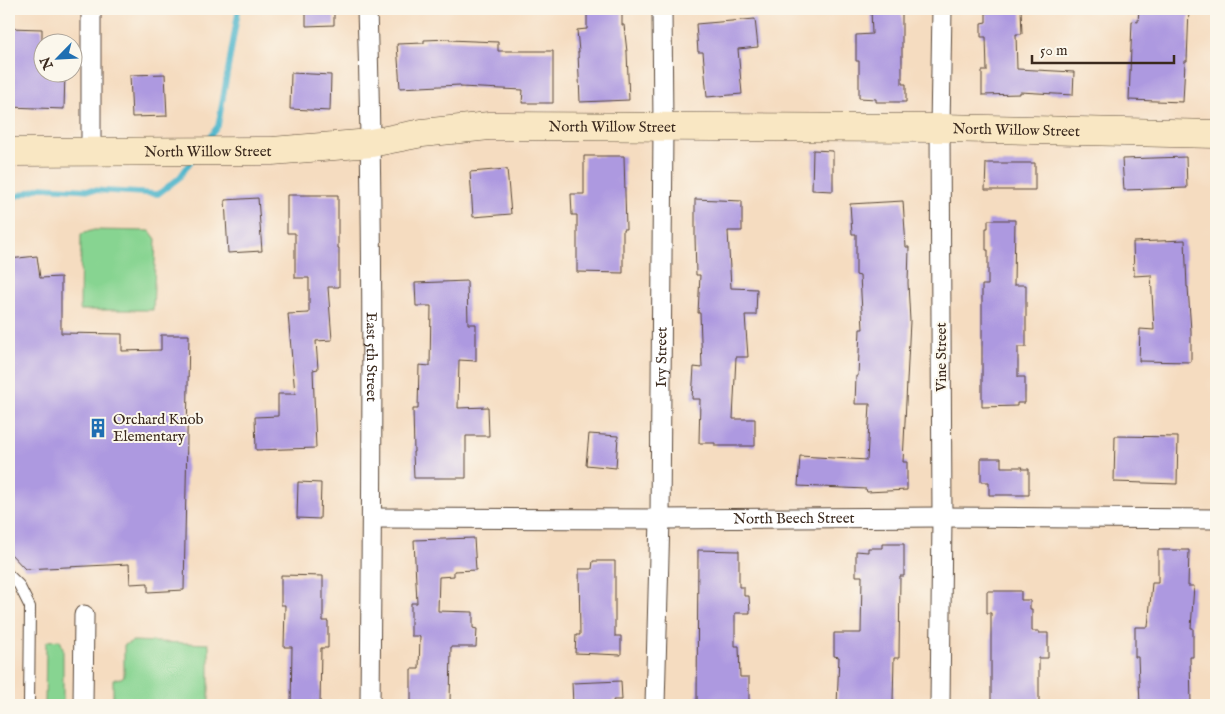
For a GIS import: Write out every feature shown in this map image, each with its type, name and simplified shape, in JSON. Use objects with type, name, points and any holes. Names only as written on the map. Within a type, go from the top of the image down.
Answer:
[{"type":"main road","name":"North Willow Street","points":[[9,152],[272,151],[371,142],[422,133],[489,126],[940,128],[1216,134]]},
{"type":"street","points":[[90,9],[91,151]]},
{"type":"street","name":"East 5th Street","points":[[366,9],[371,142],[372,518],[370,705]]},
{"type":"street","name":"Ivy Street","points":[[655,705],[660,519],[662,9]]},
{"type":"street","name":"Vine Street","points":[[940,705],[942,517],[940,128],[942,9]]},
{"type":"street","name":"North Beech Street","points":[[372,518],[660,519],[942,517],[1216,519]]},
{"type":"street","points":[[84,615],[84,705]]},
{"type":"lane","points":[[9,575],[19,585],[30,606],[29,705]]},
{"type":"green space","points":[[94,230],[150,231],[156,239],[153,310],[80,310],[81,234]]},
{"type":"green space","points":[[60,640],[63,648],[63,705],[45,705],[46,643],[48,641]]},
{"type":"green space","points":[[133,641],[209,644],[209,705],[113,705],[113,679],[124,676],[124,645]]},
{"type":"building","points":[[306,9],[334,9],[334,25],[306,26]]},
{"type":"building","points":[[587,9],[622,9],[622,25],[624,25],[627,52],[629,100],[580,102],[577,30],[587,29]]},
{"type":"building","points":[[871,9],[902,9],[902,84],[906,84],[906,102],[876,102],[876,99],[859,98],[859,61],[856,61],[856,35],[872,34]]},
{"type":"building","points":[[986,9],[1021,9],[1022,34],[1016,34],[1017,69],[1074,72],[1073,95],[1020,92],[1020,94],[982,95],[982,71],[987,71],[986,37],[981,37],[981,23],[986,22]]},
{"type":"building","points":[[1139,9],[1189,9],[1183,102],[1129,100],[1132,21],[1138,22]]},
{"type":"building","points":[[755,19],[758,47],[738,49],[742,94],[707,97],[703,52],[698,52],[696,24]]},
{"type":"building","points":[[9,28],[42,29],[42,32],[32,32],[32,82],[65,82],[64,109],[9,107]]},
{"type":"building","points":[[449,39],[498,42],[498,51],[553,51],[553,103],[522,103],[523,90],[460,87],[460,85],[400,88],[397,44],[424,43],[424,40]]},
{"type":"building","points":[[291,73],[331,75],[330,111],[290,109]]},
{"type":"building","points":[[165,74],[167,116],[132,117],[130,75]]},
{"type":"building","points":[[813,150],[833,151],[833,191],[812,190]]},
{"type":"building","points":[[584,156],[624,156],[626,229],[623,229],[623,273],[577,272],[577,215],[572,215],[571,194],[584,194]]},
{"type":"building","points":[[1186,157],[1187,188],[1124,190],[1122,159]]},
{"type":"building","points":[[986,163],[1035,163],[1035,190],[985,190]]},
{"type":"building","points":[[507,169],[511,214],[473,217],[470,172]]},
{"type":"building","points":[[287,195],[338,195],[339,287],[328,287],[332,340],[316,341],[318,369],[313,370],[316,448],[256,450],[255,417],[278,416],[278,394],[295,394],[288,314],[309,313],[309,278],[295,278],[295,233],[287,233]]},
{"type":"building","points":[[258,198],[262,251],[228,253],[225,200]]},
{"type":"building","points":[[695,199],[742,201],[742,231],[728,231],[731,288],[757,289],[756,315],[745,315],[748,357],[736,357],[733,419],[755,419],[755,446],[715,446],[715,443],[699,443],[700,399],[692,399],[694,367],[702,368],[700,313],[698,313],[700,275],[696,275]]},
{"type":"building","points":[[903,201],[906,247],[909,247],[910,321],[903,462],[907,462],[907,490],[867,492],[866,489],[798,486],[800,456],[867,460],[870,404],[855,404],[860,329],[863,329],[860,276],[856,275],[856,234],[852,234],[850,204]]},
{"type":"building","points":[[988,220],[1015,220],[1014,285],[1026,285],[1026,347],[1018,347],[1018,377],[1025,377],[1025,403],[1017,403],[1017,406],[982,407],[982,285],[988,285],[986,228],[988,228]]},
{"type":"building","points":[[1185,240],[1191,331],[1191,362],[1139,361],[1140,329],[1154,330],[1151,275],[1134,276],[1133,242]]},
{"type":"building","name":"Orchard Knob Elementary","points":[[37,256],[40,278],[61,277],[61,333],[122,334],[122,351],[161,350],[161,335],[189,335],[184,590],[148,592],[148,583],[130,584],[129,564],[25,569],[9,552],[9,259]]},
{"type":"building","points":[[467,281],[468,324],[476,324],[476,361],[459,360],[458,408],[488,407],[489,436],[466,436],[466,478],[414,478],[413,409],[418,409],[419,365],[430,366],[431,306],[416,306],[415,283]]},
{"type":"building","points":[[589,434],[618,436],[616,468],[586,465]]},
{"type":"building","points":[[1115,436],[1178,437],[1177,484],[1114,482]]},
{"type":"building","points":[[981,458],[1001,458],[1001,467],[1023,467],[1022,469],[1029,469],[1029,495],[989,495],[989,482],[981,482]]},
{"type":"building","points":[[298,482],[321,483],[320,519],[297,518]]},
{"type":"building","points":[[474,538],[476,570],[454,571],[454,576],[439,577],[438,611],[473,612],[473,628],[477,629],[476,647],[451,647],[450,704],[411,704],[411,669],[419,669],[420,636],[411,636],[411,603],[417,603],[414,540]]},
{"type":"building","points":[[882,544],[904,544],[904,576],[900,576],[899,658],[894,658],[893,702],[858,701],[858,705],[837,705],[839,657],[834,656],[834,633],[861,633],[862,576],[856,576],[856,551],[868,552],[868,548],[882,548]]},
{"type":"building","points":[[698,550],[739,551],[739,587],[744,587],[744,596],[749,596],[750,613],[735,613],[735,646],[739,646],[740,677],[749,677],[749,704],[697,704]]},
{"type":"building","points":[[1158,550],[1189,550],[1188,586],[1194,586],[1191,628],[1193,628],[1193,657],[1190,657],[1191,705],[1140,705],[1138,657],[1135,657],[1135,627],[1148,627],[1152,583],[1158,583]]},
{"type":"building","points":[[593,561],[615,561],[615,636],[621,636],[621,655],[575,653],[576,635],[580,635],[579,569],[592,569]]},
{"type":"building","points":[[281,575],[323,576],[323,621],[328,621],[328,648],[321,648],[320,705],[291,705],[292,647],[284,647],[285,605],[281,605]]},
{"type":"building","points":[[987,591],[1021,591],[1021,600],[1030,600],[1032,631],[1048,633],[1048,658],[1039,658],[1039,705],[991,705],[991,613],[987,613]]},
{"type":"building","points":[[621,681],[622,700],[613,700],[614,705],[573,705],[572,683]]},
{"type":"waterway","points":[[205,143],[218,126],[238,9]]},
{"type":"waterway","points":[[9,199],[42,187],[158,194],[179,178],[192,160]]},
{"type":"place","name":"Orchard Knob Elementary","points":[[98,428]]}]
